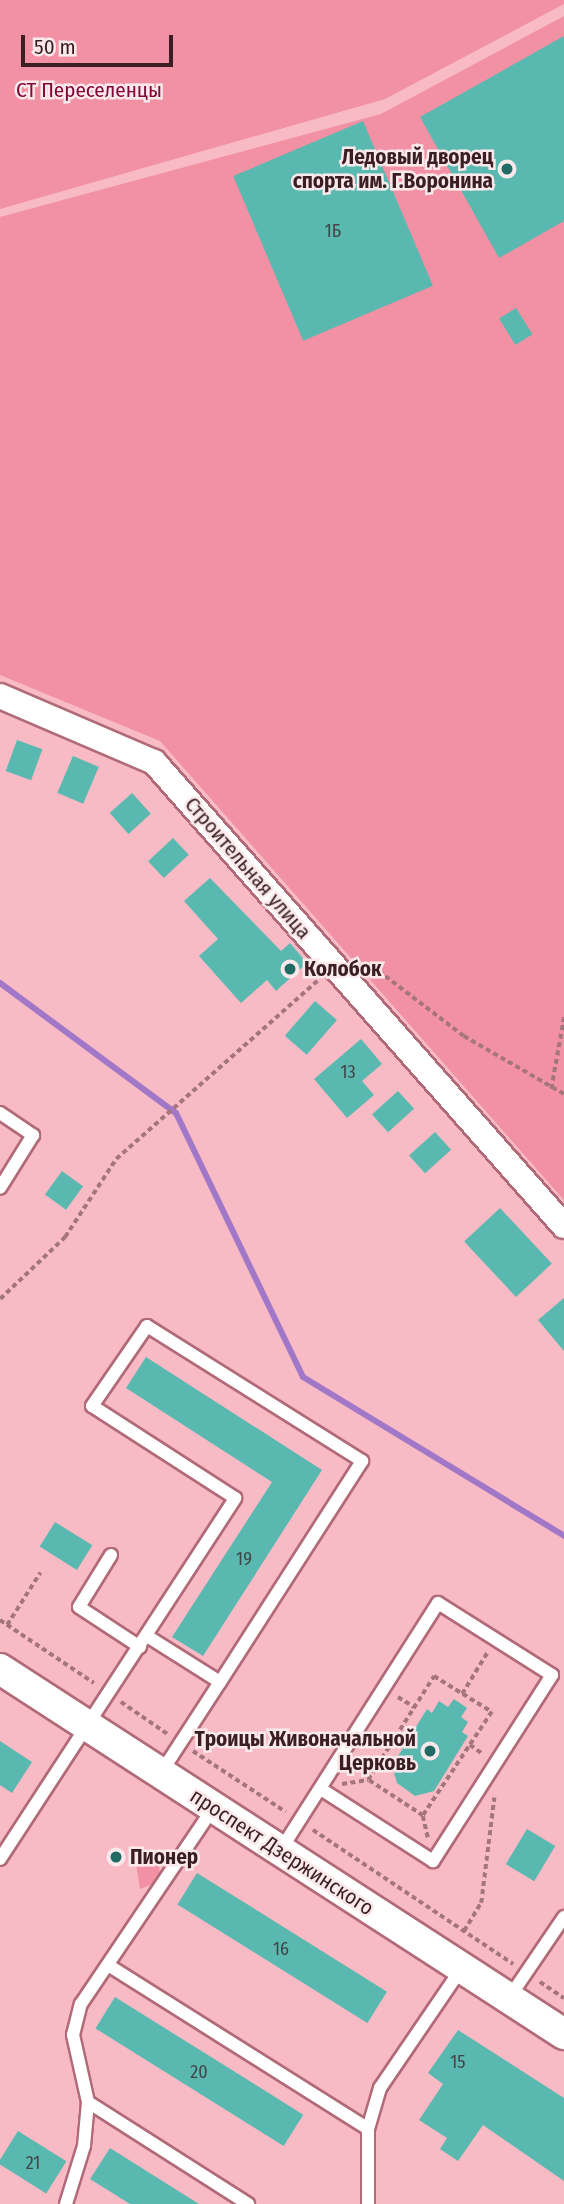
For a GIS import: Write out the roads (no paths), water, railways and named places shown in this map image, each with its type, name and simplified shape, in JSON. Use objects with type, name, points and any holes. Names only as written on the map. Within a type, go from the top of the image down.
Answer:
[{"type":"street","name":"Строительная улица","points":[[0,696],[154,762],[564,1226]]},
{"type":"street","name":"проспект Дзержинского","points":[[0,1669],[564,2034]]},
{"type":"lane","points":[[0,1113],[33,1135],[0,1188]]},
{"type":"lane","points":[[0,1859],[89,1727],[234,1498],[92,1406],[147,1326],[362,1461],[161,1773]]},
{"type":"lane","points":[[111,1555],[79,1607],[220,1682]]},
{"type":"lane","points":[[280,1851],[438,1602],[552,1675],[433,1861],[321,1788]]},
{"type":"lane","points":[[66,2204],[84,2146],[88,2102],[72,2035],[81,2004],[213,1807]]},
{"type":"lane","points":[[509,1998],[564,1917]]},
{"type":"lane","points":[[107,1965],[368,2129]]},
{"type":"lane","points":[[368,2204],[368,2129],[380,2088],[462,1968]]},
{"type":"lane","points":[[88,2102],[248,2204]]},
{"type":"waterway","points":[[0,983],[176,1113],[303,1377],[564,1536]]},
{"type":"place","name":"Ледовый дворец спорта им. Г.Воронина","points":[[507,169]]},
{"type":"place","name":"Колобок","points":[[290,969]]},
{"type":"place","name":"Троицы Живоначальной Церковь","points":[[430,1751]]},
{"type":"place","name":"Пионер","points":[[116,1857]]},
{"type":"park label","name":"СТ Переселенцы","points":[[89,90]]}]
